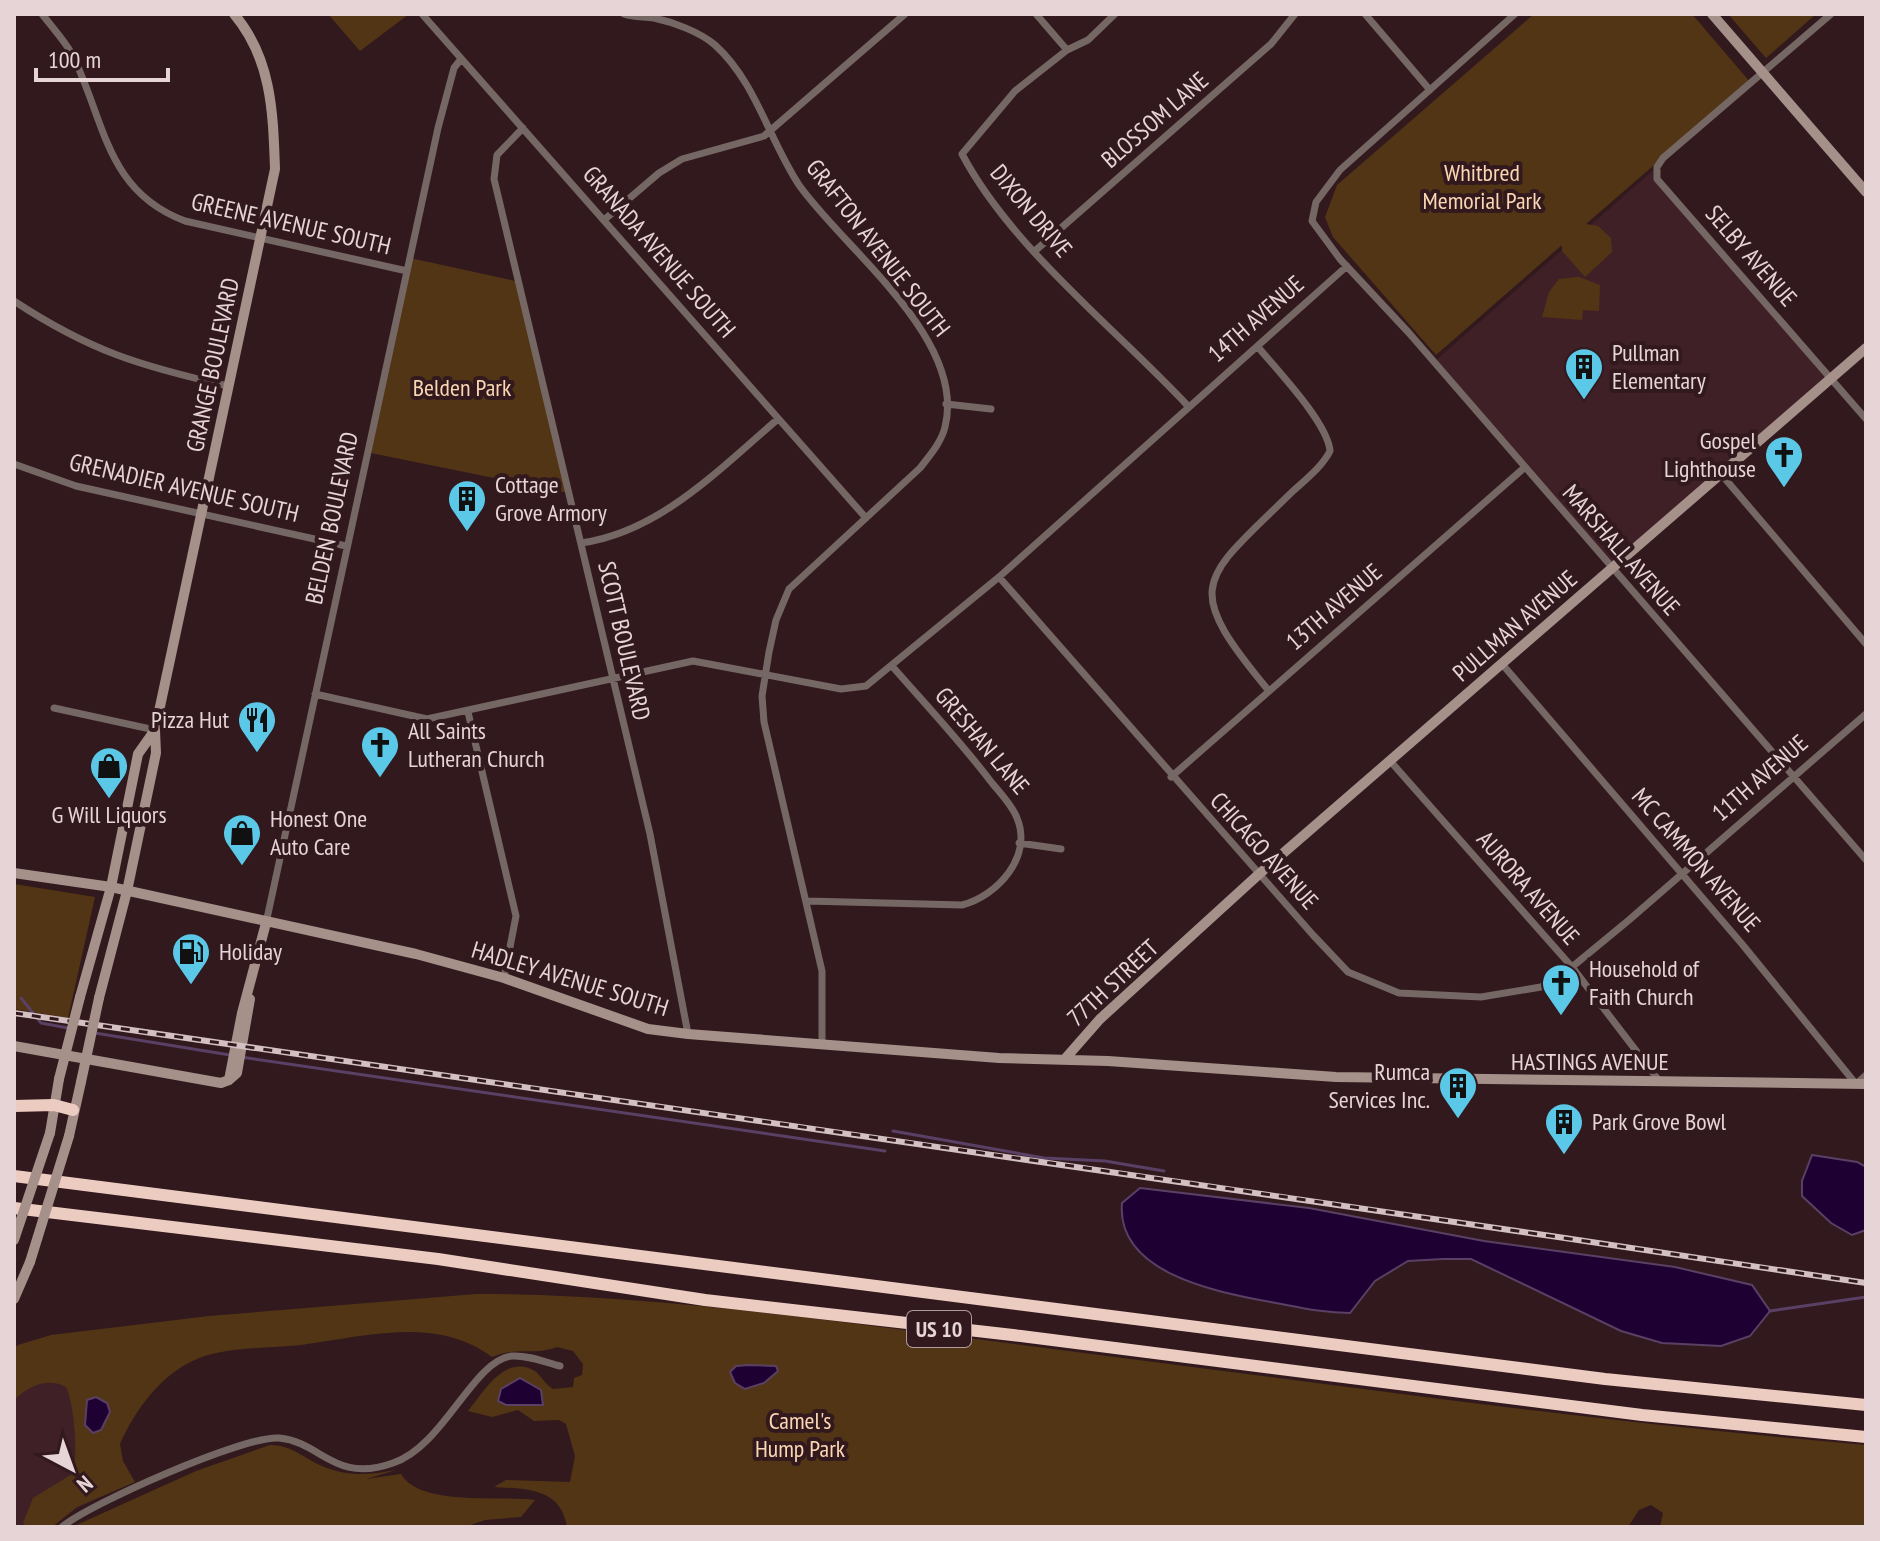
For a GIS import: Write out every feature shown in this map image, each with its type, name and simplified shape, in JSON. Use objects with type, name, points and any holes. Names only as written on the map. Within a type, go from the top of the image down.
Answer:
[{"type":"highway","points":[[14,1106],[54,1105],[73,1110]]},
{"type":"highway","name":"US 10","points":[[14,1176],[1591,1378],[1866,1405]]},
{"type":"highway","name":"US 10","points":[[14,1208],[438,1259],[705,1300],[1021,1336],[1613,1411],[1866,1437]]},
{"type":"street","name":"GREENE AVENUE SOUTH","points":[[42,14],[70,52],[107,146],[142,197],[167,214],[185,221],[407,271]]},
{"type":"street","name":"GRANGE BOULEVARD","points":[[14,1299],[30,1262],[69,1136],[99,998],[127,891],[156,753],[155,730],[275,169],[270,86],[264,64],[234,14]]},
{"type":"street","name":"GRANADA AVENUE SOUTH","points":[[422,14],[866,518]]},
{"type":"street","name":"GRAFTON AVENUE SOUTH","points":[[624,14],[654,16],[714,45],[741,76],[800,187],[898,300],[936,353],[946,404],[945,427],[938,445],[920,468],[789,589],[776,620],[765,674],[764,722],[822,971],[822,1044]]},
{"type":"street","points":[[604,220],[659,173],[682,159],[753,141],[769,133],[905,14]]},
{"type":"street","name":"DIXON DRIVE","points":[[1115,14],[1088,40],[1067,50],[1015,91],[962,154],[974,177],[1036,250],[1187,405]]},
{"type":"street","name":"BLOSSOM LANE","points":[[1036,250],[1271,44],[1295,14]]},
{"type":"street","points":[[1365,14],[1430,90]]},
{"type":"street","points":[[1347,266],[1312,221],[1316,202],[1340,170],[1515,14]]},
{"type":"street","points":[[1712,14],[1866,192]]},
{"type":"street","points":[[1763,73],[1831,14]]},
{"type":"street","points":[[1037,15],[1067,50]]},
{"type":"street","name":"BELDEN BOULEVARD","points":[[14,1046],[221,1083],[237,1073],[250,1015],[251,989],[438,128],[454,68],[461,59]]},
{"type":"street","name":"SELBY AVENUE","points":[[1763,73],[1663,158],[1657,167],[1657,179],[1866,419]]},
{"type":"street","name":"SCOTT BOULEVARD","points":[[523,128],[497,155],[494,179],[650,834],[688,1034]]},
{"type":"street","name":"14TH AVENUE","points":[[765,674],[841,689],[857,689],[892,666],[999,577],[1187,405],[1258,347],[1347,266]]},
{"type":"street","name":"MARSHALL AVENUE","points":[[1347,266],[1409,333],[1866,860]]},
{"type":"street","points":[[14,301],[74,339],[111,355],[228,386]]},
{"type":"street","points":[[1258,347],[1309,411],[1330,451],[1218,567],[1209,593],[1221,628],[1269,691]]},
{"type":"street","name":"PULLMAN AVENUE","points":[[1192,936],[1258,875],[1866,348]]},
{"type":"street","points":[[946,404],[991,409]]},
{"type":"street","points":[[581,543],[609,539],[643,525],[697,487],[778,419]]},
{"type":"street","name":"GRENADIER AVENUE SOUTH","points":[[14,464],[76,486],[346,546]]},
{"type":"street","name":"13TH AVENUE","points":[[1171,777],[1524,468]]},
{"type":"street","points":[[1721,474],[1866,644]]},
{"type":"street","name":"CHICAGO AVENUE","points":[[999,577],[1171,777],[1348,972],[1399,993],[1481,997],[1541,987],[1572,967]]},
{"type":"street","points":[[315,694],[427,719],[693,661],[765,674]]},
{"type":"street","name":"MC CAMMON AVENUE","points":[[1502,664],[1861,1084]]},
{"type":"street","name":"GRESHAN LANE","points":[[892,666],[970,753],[1016,814],[1020,827],[1019,843]]},
{"type":"street","points":[[54,708],[155,730]]},
{"type":"street","points":[[468,712],[516,916],[504,978]]},
{"type":"street","name":"11TH AVENUE","points":[[1572,967],[1866,714]]},
{"type":"street","name":"GRANGE BOULEVARD","points":[[14,1240],[50,1133],[59,1079],[111,887],[138,754],[155,730]]},
{"type":"street","name":"AURORA AVENUE","points":[[1391,762],[1572,967],[1660,1082]]},
{"type":"street","points":[[807,901],[962,905],[981,900],[1005,880],[1019,843],[1061,849]]},
{"type":"street","name":"HADLEY AVENUE SOUTH","points":[[14,873],[111,887],[416,954],[504,978],[648,1029],[822,1044],[1314,1076]]},
{"type":"street","name":"77TH STREET","points":[[1064,1060],[1100,1019],[1192,936]]},
{"type":"street","points":[[1861,1084],[1866,1075]]},
{"type":"street","name":"HASTINGS AVENUE","points":[[1314,1076],[1861,1084]]},
{"type":"street","points":[[62,1527],[102,1504],[260,1440],[290,1441],[343,1466],[370,1468],[392,1464],[426,1445],[483,1373],[498,1361],[518,1356],[560,1366]]},
{"type":"shaded area","points":[[1657,167],[1656,174],[1831,378],[1611,569],[1434,362]]},
{"type":"shaded area","points":[[1812,1155],[1857,1162],[1866,1167],[1866,1230],[1852,1235],[1831,1223],[1802,1196],[1802,1181]]},
{"type":"shaded area","points":[[1140,1188],[1309,1208],[1484,1241],[1675,1267],[1752,1285],[1770,1311],[1750,1336],[1721,1346],[1662,1343],[1621,1331],[1471,1259],[1408,1261],[1375,1281],[1350,1313],[1318,1311],[1265,1301],[1195,1284],[1151,1262],[1134,1246],[1124,1227],[1122,1203]]},
{"type":"shaded area","points":[[88,1350],[114,1491],[75,1509],[52,1527],[14,1527],[14,1363]]},
{"type":"shaded area","points":[[736,1366],[776,1366],[778,1371],[764,1383],[745,1389],[735,1383],[730,1372]]},
{"type":"shaded area","points":[[520,1378],[541,1390],[543,1405],[506,1405],[498,1401],[501,1389]]},
{"type":"shaded area","points":[[96,1397],[107,1403],[110,1412],[101,1430],[93,1433],[85,1425],[87,1400]]},
{"type":"green space","points":[[328,14],[409,14],[360,51]]},
{"type":"green space","name":"Whitbred Memorial Park","points":[[1534,14],[1692,14],[1750,82],[1586,224],[1598,226],[1611,238],[1612,252],[1585,277],[1562,251],[1562,245],[1436,355],[1333,237],[1325,217],[1337,185]]},
{"type":"green space","points":[[1728,14],[1816,14],[1766,58]]},
{"type":"green space","name":"Belden Park","points":[[410,258],[520,282],[568,493],[366,452]]},
{"type":"green space","points":[[1579,277],[1600,285],[1599,311],[1583,310],[1582,320],[1542,317],[1549,292],[1559,279]]},
{"type":"green space","points":[[14,884],[95,897],[68,1018],[14,1009]]},
{"type":"green space","name":"Camel's Hump Park","points":[[476,1294],[609,1299],[742,1310],[1543,1412],[1866,1445],[1866,1527],[1660,1527],[1663,1513],[1651,1505],[1639,1510],[1628,1527],[567,1527],[558,1505],[541,1493],[494,1487],[506,1480],[570,1482],[575,1456],[566,1424],[559,1420],[534,1421],[518,1410],[492,1417],[468,1411],[496,1378],[514,1367],[535,1371],[553,1389],[573,1387],[574,1378],[582,1375],[583,1364],[573,1351],[557,1347],[492,1357],[470,1344],[447,1336],[399,1332],[222,1352],[197,1359],[161,1384],[133,1418],[120,1444],[123,1461],[135,1482],[77,1507],[52,1527],[26,1527],[23,1523],[33,1498],[72,1474],[75,1444],[66,1387],[52,1383],[38,1384],[14,1400],[14,1348],[18,1345],[51,1335],[209,1316]]},
{"type":"green space","points":[[270,1445],[291,1450],[340,1472],[368,1474],[396,1470],[366,1479],[401,1474],[411,1484],[442,1495],[535,1500],[521,1517],[485,1520],[465,1527],[72,1527],[196,1471]]},
{"type":"waterway","points":[[21,998],[41,1023],[68,1028]]},
{"type":"waterway","points":[[95,1033],[230,1055]]},
{"type":"waterway","points":[[241,1057],[885,1151]]},
{"type":"waterway","points":[[893,1131],[1044,1158],[1105,1161],[1164,1171]]},
{"type":"waterway","points":[[1770,1311],[1866,1297]]},
{"type":"railway","points":[[14,1013],[1866,1283]]},
{"type":"place","name":"Pullman Elementary","points":[[1584,401]]},
{"type":"place","name":"Gospel Lighthouse","points":[[1784,489]]},
{"type":"place","name":"Cottage Grove Armory","points":[[467,533]]},
{"type":"place","name":"Pizza Hut","points":[[257,754]]},
{"type":"place","name":"All Saints Lutheran Church","points":[[380,779]]},
{"type":"place","name":"G Will Liquors","points":[[109,800]]},
{"type":"place","name":"Honest One Auto Care","points":[[242,867]]},
{"type":"place","name":"Holiday","points":[[191,986]]},
{"type":"place","name":"Household of Faith Church","points":[[1561,1017]]},
{"type":"place","name":"Rumca Services Inc.","points":[[1458,1120]]},
{"type":"place","name":"Park Grove Bowl","points":[[1564,1156]]}]
